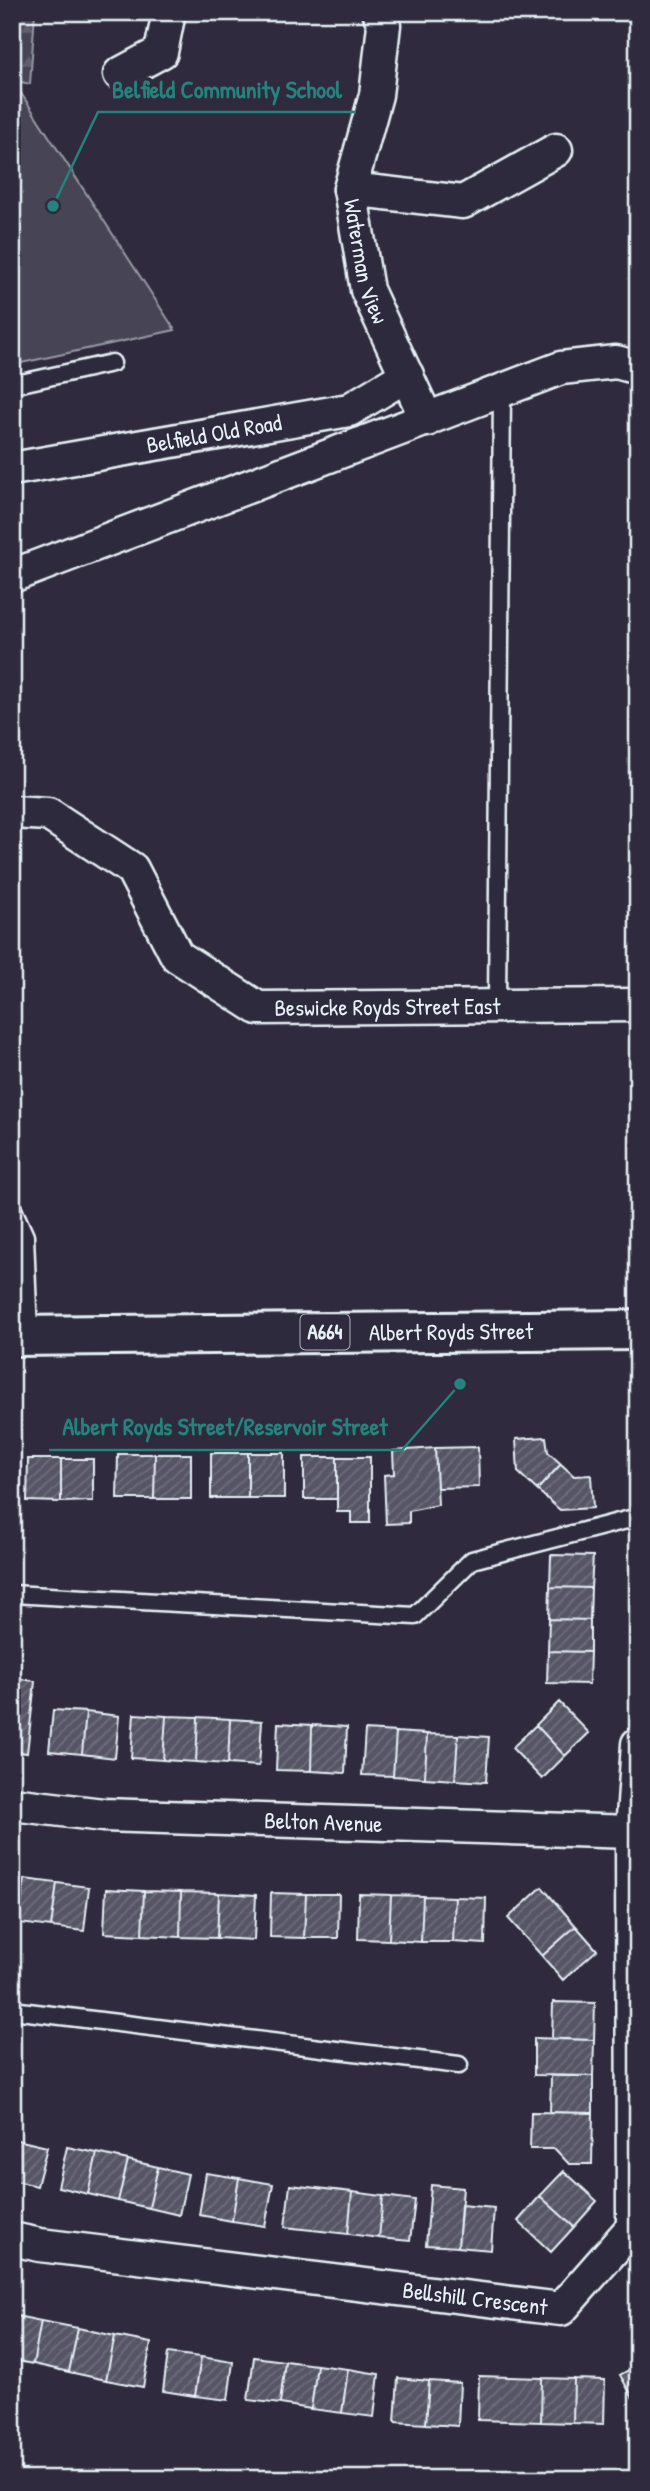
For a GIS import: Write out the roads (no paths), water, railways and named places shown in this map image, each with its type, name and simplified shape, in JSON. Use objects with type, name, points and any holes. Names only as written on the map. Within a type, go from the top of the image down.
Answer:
[{"type":"main road","name":"Albert Royds Street","points":[[21,1335],[638,1330]]},
{"type":"street","points":[[120,74],[161,52],[169,12]]},
{"type":"street","name":"Waterman View","points":[[379,12],[384,25],[376,95],[350,190],[367,290],[427,420]]},
{"type":"street","points":[[350,190],[463,202],[556,150]]},
{"type":"street","points":[[12,576],[365,440],[427,420],[561,368],[616,362],[638,368]]},
{"type":"street","name":"Belfield Old Road","points":[[12,470],[349,410],[407,375]]},
{"type":"street","name":"Beswicke Royds Street East","points":[[12,812],[48,814],[132,869],[177,956],[258,1008],[638,1005]]},
{"type":"street","name":"Bellshill Crescent","points":[[12,2239],[68,2249],[561,2309],[633,2227],[632,1832],[638,1744]]},
{"type":"street","name":"Belton Avenue","points":[[12,1804],[103,1815],[632,1832]]},
{"type":"lane","points":[[12,385],[112,363]]},
{"type":"lane","points":[[497,1006],[502,391]]},
{"type":"lane","points":[[12,1207],[25,1236],[21,1335]]},
{"type":"lane","points":[[12,1594],[415,1616],[472,1560],[638,1517]]},
{"type":"lane","points":[[12,2010],[459,2065]]},
{"type":"place","name":"Belfield Community School","points":[[53,206]]},
{"type":"place","name":"Albert Royds Street/Reservoir Street","points":[[460,1384]]}]
